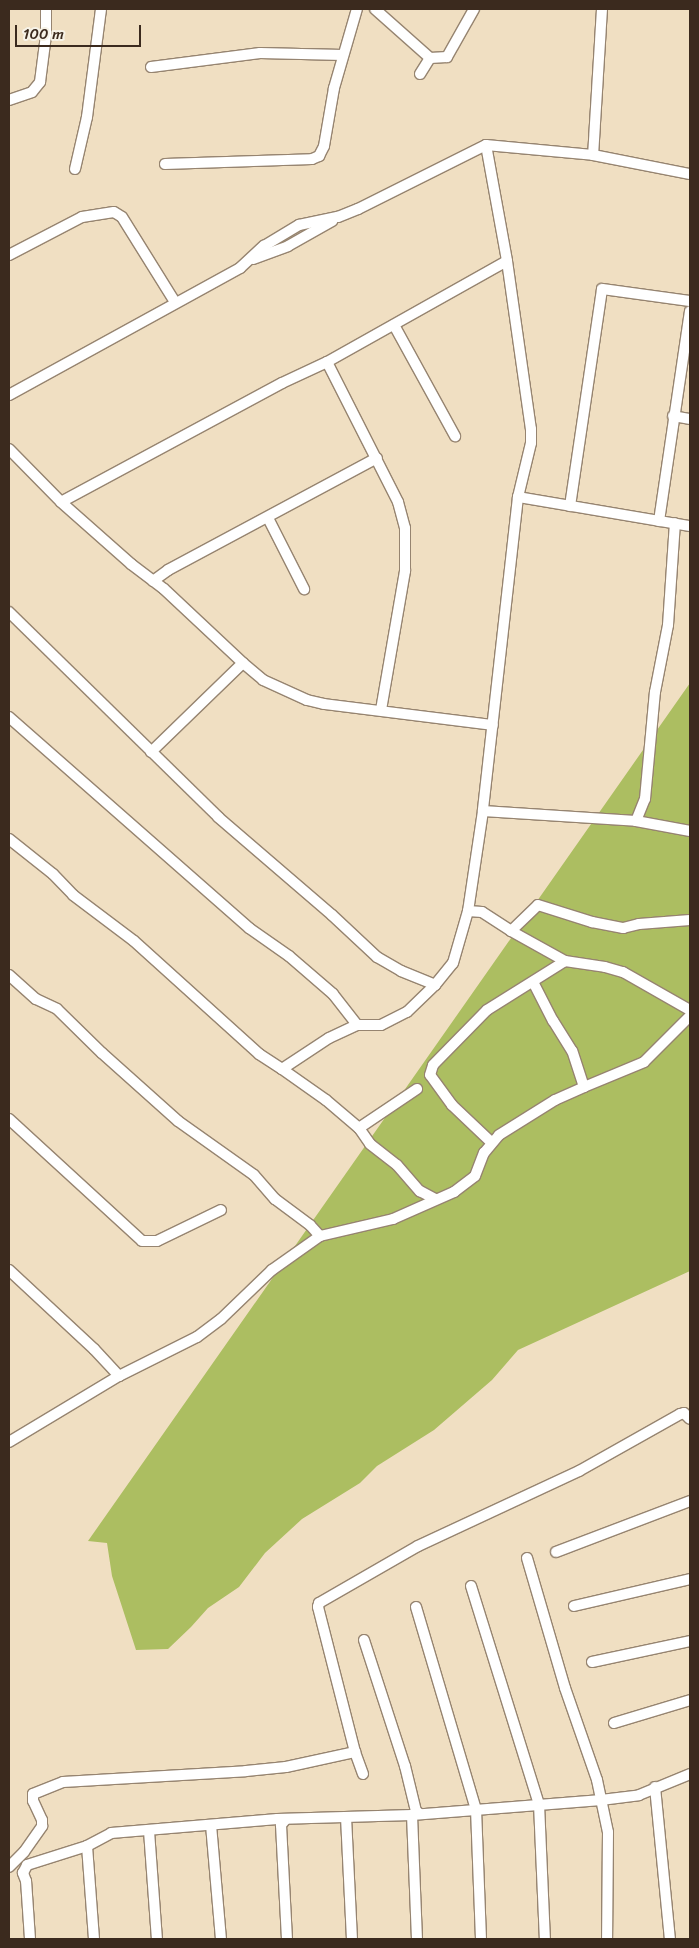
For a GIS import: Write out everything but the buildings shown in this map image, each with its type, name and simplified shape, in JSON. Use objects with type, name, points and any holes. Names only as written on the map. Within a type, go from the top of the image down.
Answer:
[{"type":"street","points":[[9,100],[32,92],[40,82],[46,35],[46,9]]},
{"type":"street","points":[[75,169],[87,117],[101,9]]},
{"type":"street","points":[[165,164],[312,159],[319,156],[323,152],[334,88],[357,9]]},
{"type":"street","points":[[375,9],[430,58],[438,59],[447,57],[474,9]]},
{"type":"street","points":[[593,155],[602,9]]},
{"type":"street","points":[[151,67],[260,53],[343,55]]},
{"type":"street","points":[[420,74],[430,58]]},
{"type":"street","points":[[282,1069],[329,1038],[357,1025],[382,1024],[407,1012],[453,963],[468,911],[483,811],[518,497],[528,460],[531,429],[507,261],[486,145]]},
{"type":"street","points":[[9,395],[175,302],[240,268],[264,246],[300,225],[338,217],[358,209],[486,145],[593,155],[690,174]]},
{"type":"street","points":[[9,255],[82,217],[114,212],[122,217],[175,302]]},
{"type":"street","points":[[61,502],[282,383],[327,362],[507,261]]},
{"type":"street","points":[[570,506],[602,289],[690,301]]},
{"type":"street","points":[[659,521],[690,311]]},
{"type":"street","points":[[394,325],[455,436]]},
{"type":"street","points":[[327,362],[398,502],[405,528],[405,571],[381,710]]},
{"type":"street","points":[[673,416],[690,419]]},
{"type":"street","points":[[9,449],[61,502],[131,564],[164,588],[263,680],[307,700],[324,704],[493,725]]},
{"type":"street","points":[[153,581],[168,570],[377,458]]},
{"type":"street","points":[[518,497],[690,526]]},
{"type":"street","points":[[268,518],[304,589]]},
{"type":"street","points":[[636,821],[645,799],[655,692],[668,625],[675,523]]},
{"type":"street","points":[[9,612],[218,818],[332,915],[377,957],[401,970],[435,984]]},
{"type":"street","points":[[151,752],[243,663]]},
{"type":"street","points":[[9,717],[249,928],[289,956],[333,994],[357,1025]]},
{"type":"street","points":[[483,811],[636,821],[690,831]]},
{"type":"street","points":[[9,839],[53,874],[72,895],[134,941],[260,1054],[326,1100],[359,1128],[370,1144],[397,1165],[420,1191],[435,1199]]},
{"type":"street","points":[[511,931],[538,906],[592,922],[624,928],[639,924],[690,920]]},
{"type":"street","points":[[468,911],[482,912],[511,931],[565,961],[605,967],[623,972],[690,1010]]},
{"type":"street","points":[[491,1142],[452,1105],[430,1075],[432,1065],[487,1010],[565,961]]},
{"type":"street","points":[[9,975],[36,998],[57,1009],[102,1053],[178,1121],[254,1175],[275,1199],[310,1225],[320,1236]]},
{"type":"street","points":[[533,982],[553,1021],[572,1051],[584,1087]]},
{"type":"street","points":[[9,1442],[119,1376],[197,1337],[221,1318],[272,1270],[320,1236],[393,1219],[454,1192],[475,1176],[491,1142],[499,1135],[555,1100],[644,1062],[690,1016]]},
{"type":"street","points":[[359,1128],[417,1089]]},
{"type":"street","points":[[9,1118],[142,1241],[158,1241],[221,1210]]},
{"type":"street","points":[[9,1270],[94,1349],[119,1376]]},
{"type":"street","points":[[363,1774],[355,1752],[318,1607],[319,1603],[418,1546],[579,1471],[680,1414],[684,1414],[690,1419]]},
{"type":"street","points":[[556,1552],[690,1501]]},
{"type":"street","points":[[528,1558],[565,1688],[597,1780],[608,1832],[607,1939]]},
{"type":"street","points":[[574,1606],[690,1579]]},
{"type":"street","points":[[471,1586],[539,1804],[545,1939]]},
{"type":"street","points":[[416,1607],[476,1809],[481,1939]]},
{"type":"street","points":[[364,1640],[405,1766],[416,1811],[417,1939]]},
{"type":"street","points":[[592,1662],[690,1641]]},
{"type":"street","points":[[614,1723],[690,1700]]},
{"type":"street","points":[[9,1867],[24,1852],[42,1826],[42,1820],[33,1802],[33,1794],[63,1782],[286,1767],[355,1752]]},
{"type":"street","points":[[30,1939],[26,1881],[23,1873],[27,1865],[87,1846],[111,1833],[286,1819],[416,1814],[601,1800],[638,1795],[690,1774]]},
{"type":"street","points":[[655,1787],[670,1939]]},
{"type":"street","points":[[346,1817],[352,1939]]},
{"type":"street","points":[[286,1819],[281,1825],[287,1939]]},
{"type":"street","points":[[211,1826],[221,1939]]},
{"type":"street","points":[[149,1831],[157,1939]]},
{"type":"street","points":[[87,1846],[94,1939]]},
{"type":"green space","points":[[690,683],[690,1271],[518,1350],[492,1380],[434,1430],[377,1466],[360,1483],[302,1519],[265,1553],[239,1587],[208,1608],[168,1649],[136,1650],[112,1576],[107,1543],[88,1541]]}]
